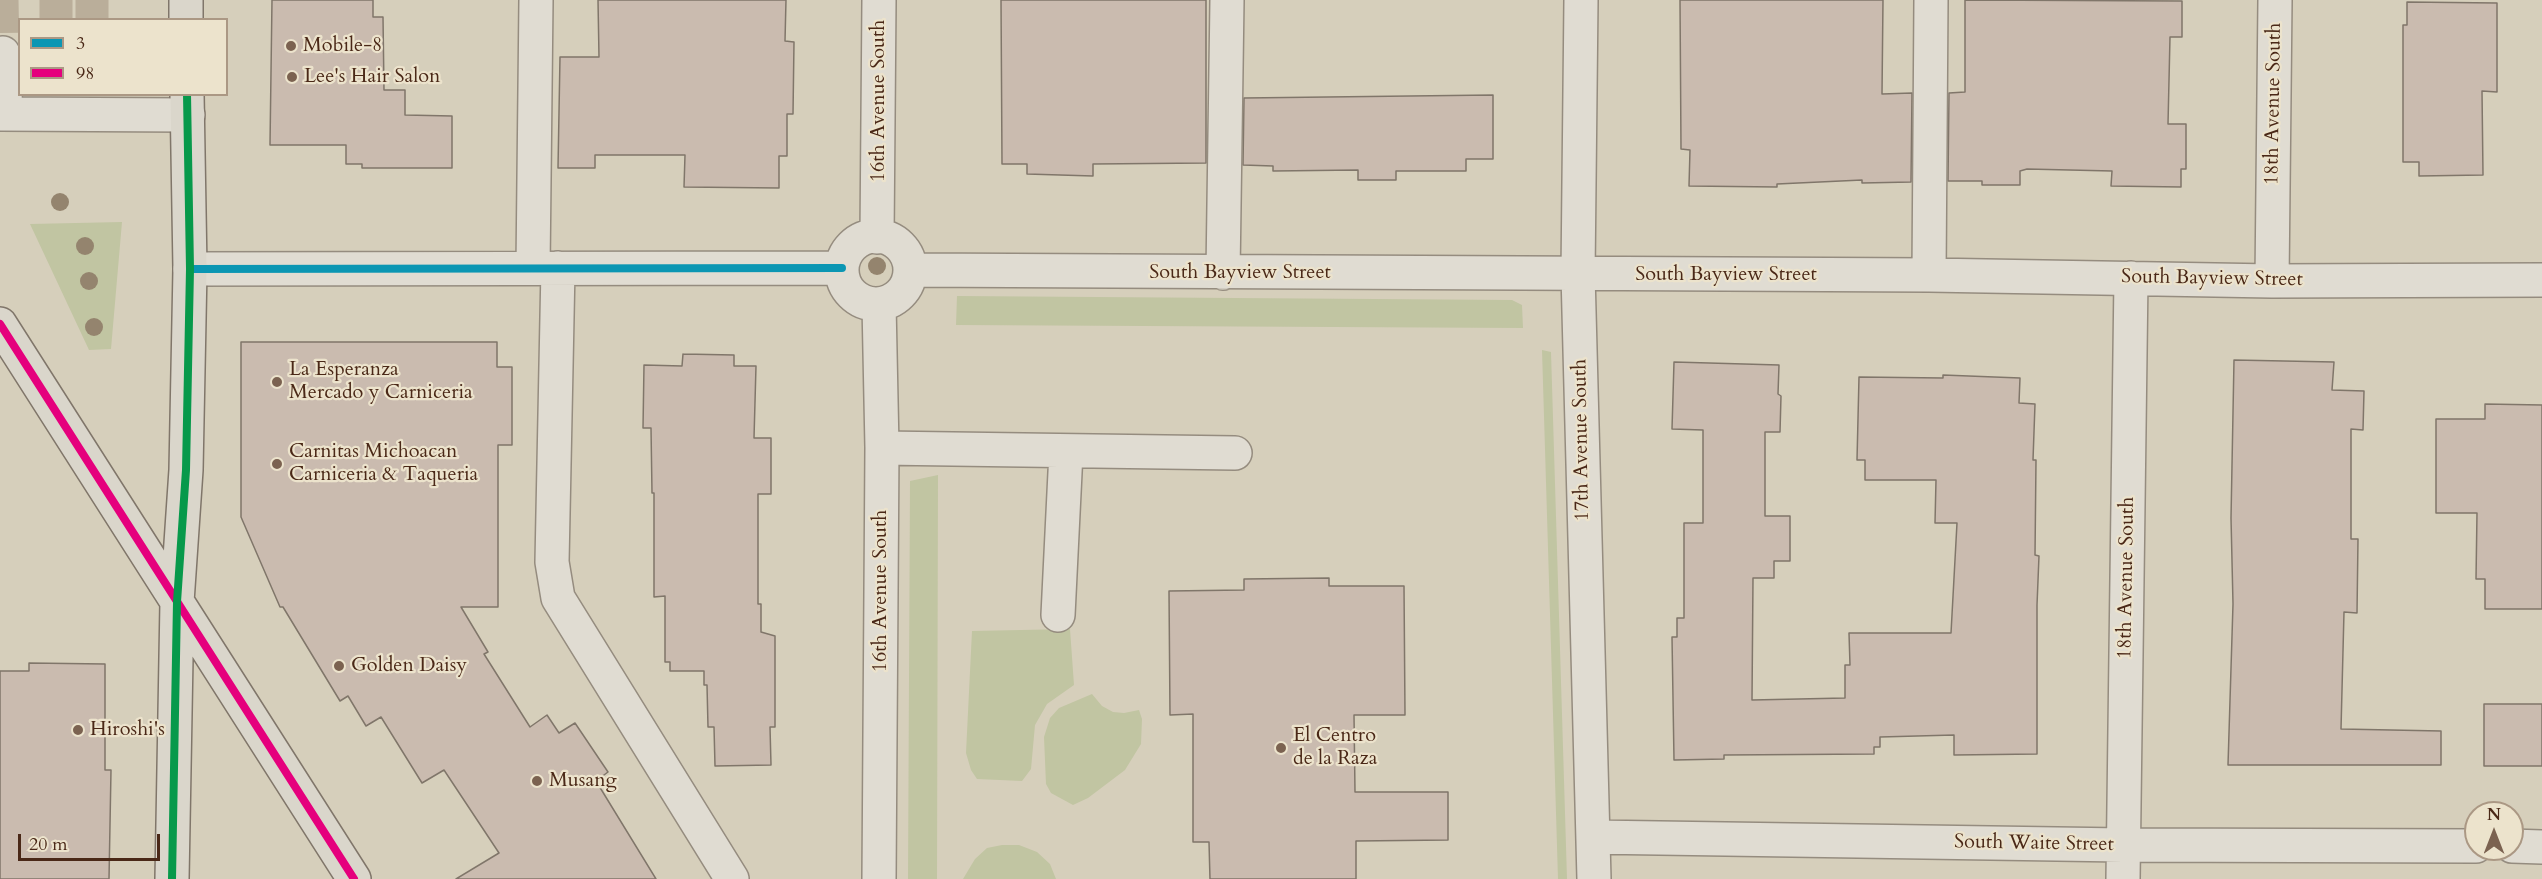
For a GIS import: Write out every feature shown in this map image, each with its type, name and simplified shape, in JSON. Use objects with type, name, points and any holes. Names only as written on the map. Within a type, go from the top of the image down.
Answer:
[{"type":"main road","points":[[186,0],[186,18]]},
{"type":"main road","points":[[172,879],[177,602],[186,470],[190,269],[188,105]]},
{"type":"main road","points":[[0,324],[354,879]]},
{"type":"street","points":[[536,0],[546,268],[552,562],[558,598],[732,879]]},
{"type":"street","name":"16th Avenue South","points":[[877,237],[879,0]]},
{"type":"street","points":[[1223,273],[1227,0]]},
{"type":"street","name":"17th Avenue South","points":[[1581,0],[1578,274],[1594,879]]},
{"type":"street","points":[[1929,275],[1931,0]]},
{"type":"street","name":"18th Avenue South","points":[[2272,281],[2275,0]]},
{"type":"street","points":[[3,54],[3,114],[57,104],[188,105]]},
{"type":"street","points":[[877,237],[891,240],[900,246],[906,255],[910,270],[907,285],[900,294],[879,304],[868,303],[849,290],[843,280],[842,268],[852,248],[860,240],[877,237]]},
{"type":"street","points":[[190,269],[842,268]]},
{"type":"street","name":"South Bayview Street","points":[[910,270],[1929,275],[2272,281],[2542,280]]},
{"type":"street","name":"18th Avenue South","points":[[2123,879],[2130,278]]},
{"type":"street","name":"16th Avenue South","points":[[879,304],[882,448],[879,879]]},
{"type":"street","points":[[882,448],[1235,453]]},
{"type":"street","points":[[1058,615],[1066,452]]},
{"type":"street","name":"South Waite Street","points":[[1593,837],[2123,845],[2464,846]]},
{"type":"street","points":[[2524,846],[2542,847]]},
{"type":"green space","points":[[122,222],[111,349],[89,350],[30,224]]},
{"type":"green space","points":[[957,296],[1512,300],[1522,305],[1523,328],[956,325]]},
{"type":"green space","points":[[1542,350],[1551,352],[1567,879],[1558,879]]},
{"type":"green space","points":[[938,475],[937,879],[908,879],[910,481]]},
{"type":"green space","points":[[1070,629],[1074,685],[1047,704],[1035,725],[1031,769],[1022,781],[977,779],[971,770],[966,753],[972,631]]},
{"type":"green space","points":[[1092,694],[1102,706],[1113,712],[1124,713],[1139,710],[1142,719],[1141,744],[1125,770],[1088,798],[1073,805],[1051,793],[1046,784],[1044,737],[1050,718],[1059,708]]},
{"type":"green space","points":[[1019,845],[1037,852],[1050,864],[1056,879],[963,879],[975,859],[987,848]]},
{"type":"building","points":[[272,0],[373,0],[373,17],[383,17],[384,90],[405,90],[405,115],[452,116],[452,168],[362,168],[362,164],[346,164],[346,145],[270,145]]},
{"type":"building","points":[[598,0],[786,0],[785,41],[794,42],[793,114],[787,114],[787,156],[779,156],[779,188],[684,187],[685,155],[595,155],[595,168],[558,168],[560,57],[599,57]]},
{"type":"building","points":[[1001,0],[1206,0],[1206,163],[1093,164],[1093,176],[1027,174],[1027,164],[1002,164]]},
{"type":"building","points":[[1680,0],[1883,0],[1882,94],[1912,93],[1911,182],[1862,183],[1862,180],[1777,184],[1777,187],[1689,186],[1690,150],[1681,149]]},
{"type":"building","points":[[1965,0],[2182,1],[2182,37],[2170,37],[2168,124],[2186,124],[2186,169],[2181,169],[2181,187],[2111,186],[2112,171],[2027,169],[2020,171],[2020,185],[1982,185],[1982,181],[1948,181],[1949,93],[1965,92]]},
{"type":"building","points":[[2407,2],[2497,3],[2497,92],[2482,91],[2483,175],[2419,176],[2419,162],[2403,162],[2403,25],[2407,25]]},
{"type":"building","points":[[1493,95],[1493,159],[1466,159],[1466,171],[1396,171],[1396,180],[1358,180],[1358,170],[1273,171],[1273,166],[1243,165],[1244,98]]},
{"type":"building","points":[[241,342],[497,342],[497,367],[512,367],[512,445],[498,445],[498,607],[461,607],[488,652],[484,654],[530,727],[547,715],[559,733],[575,723],[608,772],[596,781],[656,879],[456,879],[499,853],[444,770],[422,783],[381,717],[366,726],[348,696],[340,701],[283,607],[280,607],[241,517]]},
{"type":"building","points":[[683,354],[734,355],[734,366],[756,366],[754,438],[771,438],[771,494],[758,494],[758,604],[761,604],[761,632],[775,636],[775,727],[770,727],[771,765],[715,766],[714,727],[708,727],[707,685],[704,685],[704,671],[670,671],[670,662],[665,662],[665,596],[654,597],[654,493],[652,493],[651,428],[643,428],[644,365],[682,366]]},
{"type":"building","points":[[2234,360],[2334,362],[2332,390],[2364,391],[2363,430],[2351,429],[2351,539],[2358,539],[2357,613],[2344,612],[2341,729],[2441,731],[2441,765],[2228,765],[2233,604],[2231,518]]},
{"type":"building","points":[[1674,362],[1779,365],[1780,432],[1765,432],[1765,516],[1790,516],[1790,561],[1774,561],[1774,578],[1753,578],[1752,700],[1845,698],[1845,665],[1850,665],[1849,633],[1951,633],[1957,523],[1935,523],[1936,480],[1865,480],[1865,460],[1857,460],[1859,377],[1943,378],[1943,375],[2020,378],[2019,403],[2035,404],[2033,460],[2036,460],[2035,555],[2039,556],[2037,754],[1954,755],[1954,735],[1880,737],[1880,747],[1874,747],[1874,754],[1724,755],[1724,759],[1674,760],[1672,637],[1677,637],[1677,618],[1684,618],[1684,523],[1703,523],[1703,430],[1672,429]]},
{"type":"building","points":[[2485,404],[2542,405],[2542,609],[2485,609],[2485,579],[2476,579],[2477,513],[2436,513],[2436,419],[2485,419]]},
{"type":"building","name":"El Centro de la Raza","points":[[1329,578],[1329,586],[1404,586],[1405,715],[1354,715],[1355,792],[1448,792],[1448,840],[1356,841],[1356,879],[1210,879],[1209,842],[1193,842],[1193,714],[1170,715],[1169,591],[1244,590],[1244,579]]},
{"type":"building","points":[[29,663],[105,664],[105,770],[111,770],[109,879],[0,879],[0,671],[29,671]]},
{"type":"building","points":[[2484,704],[2542,704],[2542,766],[2484,766]]},
{"type":"tunnel","points":[[2,0],[3,53]]},
{"type":"tunnel","points":[[56,0],[56,18]]},
{"type":"tunnel","points":[[92,0],[92,18]]},
{"type":"transit line","points":[[172,879],[177,602],[186,470],[190,269],[187,96]]},
{"type":"transit line","name":"3","points":[[190,269],[842,268]]},
{"type":"transit line","name":"98","points":[[0,324],[354,879]]},
{"type":"place","name":"Mobile-8","points":[[291,46]]},
{"type":"place","name":"Lee's Hair Salon","points":[[292,77]]},
{"type":"place","name":"La Esperanza Mercado y Carniceria","points":[[277,382]]},
{"type":"place","name":"Carnitas Michoacan Carniceria & Taqueria","points":[[277,464]]},
{"type":"place","name":"Golden Daisy","points":[[339,666]]},
{"type":"place","name":"Hiroshi's","points":[[78,730]]},
{"type":"place","name":"El Centro de la Raza","points":[[1281,748]]},
{"type":"place","name":"Musang","points":[[537,781]]}]
